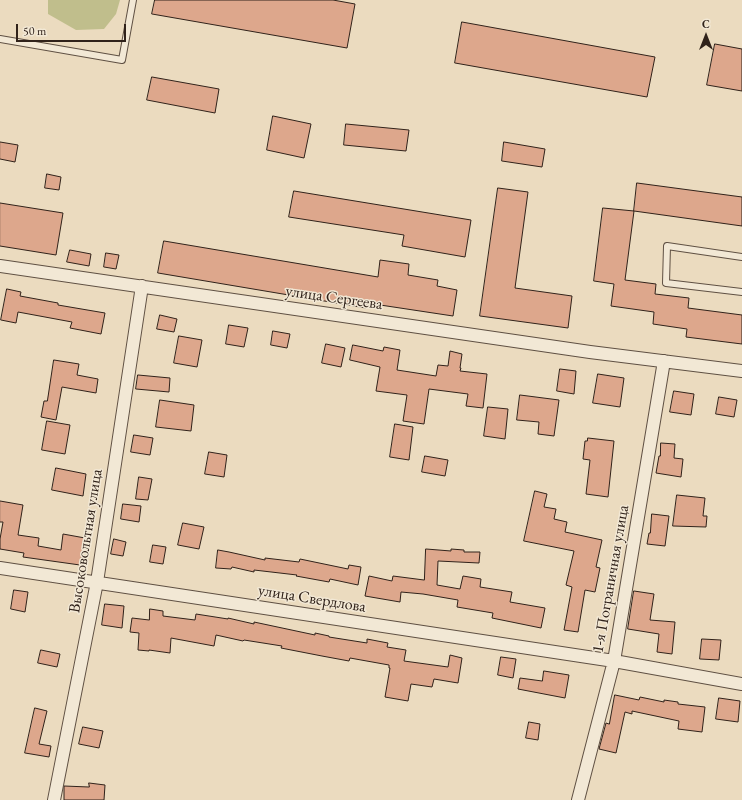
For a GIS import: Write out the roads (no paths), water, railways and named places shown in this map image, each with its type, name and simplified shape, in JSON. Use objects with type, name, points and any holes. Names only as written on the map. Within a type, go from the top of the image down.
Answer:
[{"type":"street","name":"улица Сергеева","points":[[0,266],[582,351],[742,371]]},
{"type":"street","name":"Высоковольтная улица","points":[[54,800],[97,582],[142,286]]},
{"type":"street","name":"1-я Пограничная улица","points":[[578,800],[617,662],[664,361]]},
{"type":"street","name":"улица Свердлова","points":[[0,568],[617,662],[742,684]]},
{"type":"lane","points":[[0,40],[122,60],[133,0]]},
{"type":"lane","points":[[742,257],[668,246],[666,283],[742,292]]}]
